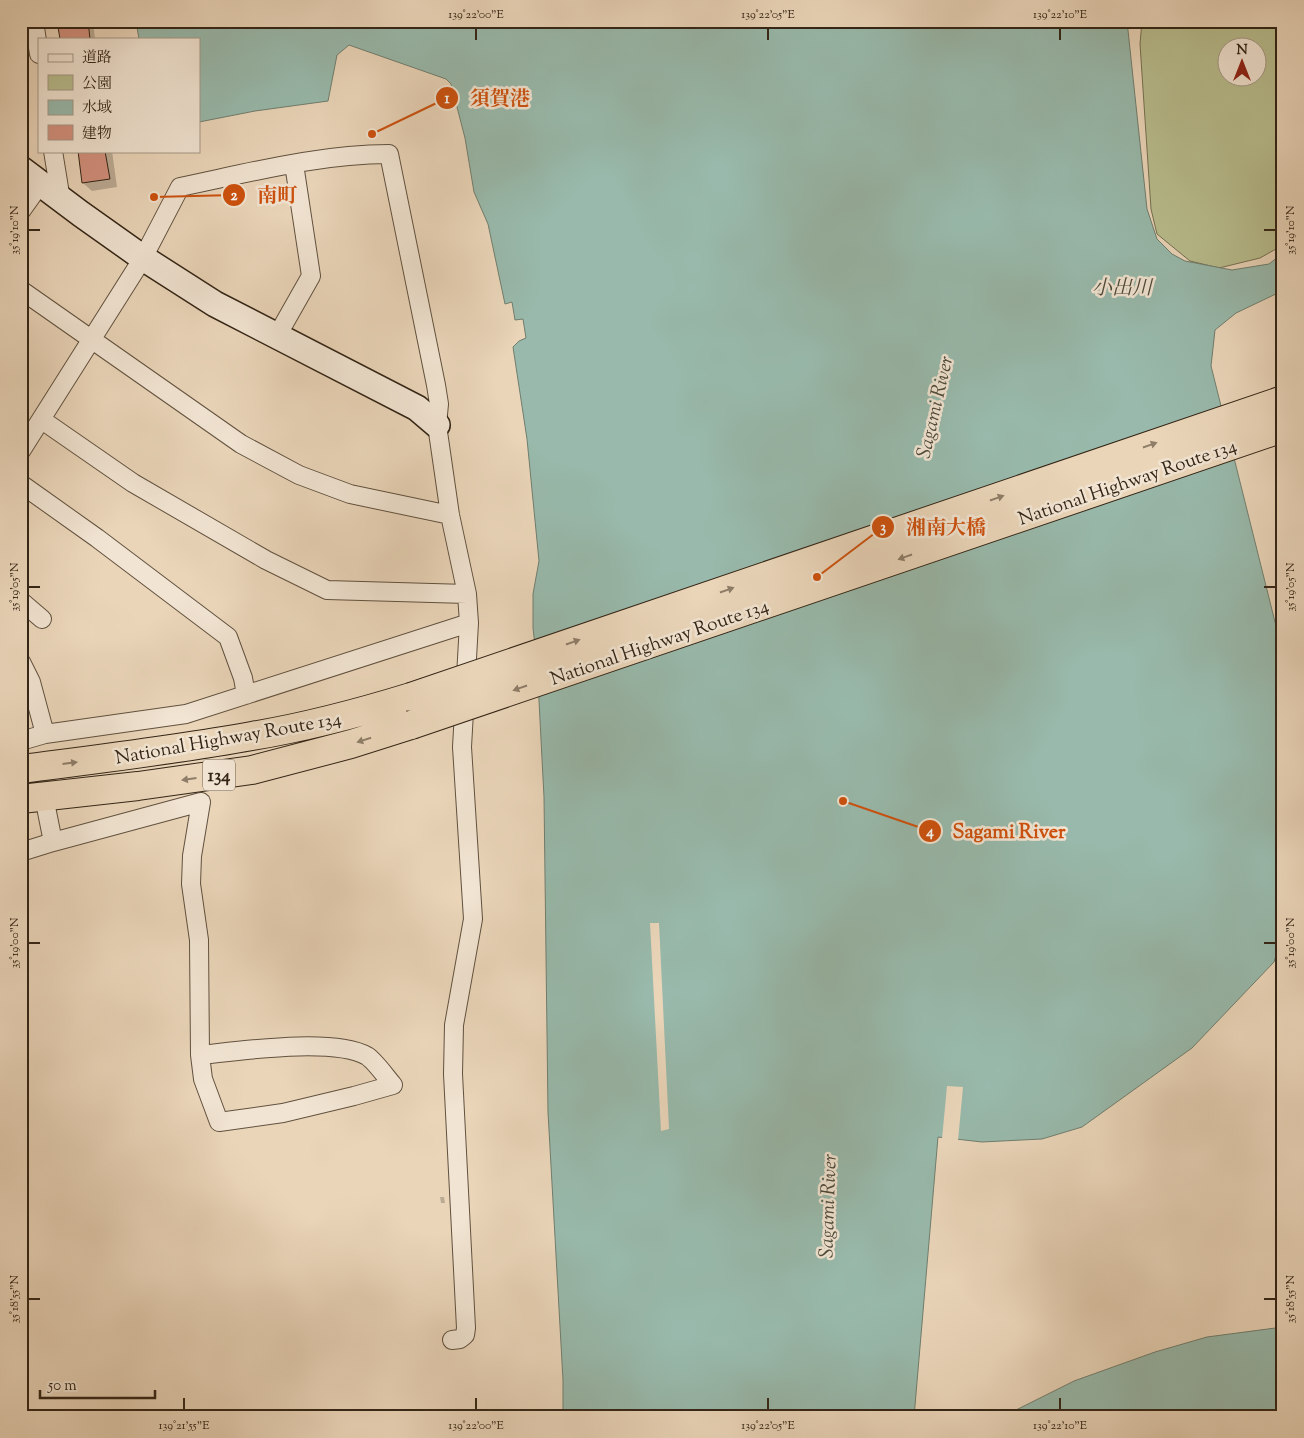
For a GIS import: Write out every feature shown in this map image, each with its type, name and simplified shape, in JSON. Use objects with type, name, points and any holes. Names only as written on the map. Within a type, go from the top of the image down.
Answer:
[{"type":"highway","name":"National Highway Route 134","points":[[21,769],[148,753],[253,736],[350,715],[411,698],[1283,400]]},
{"type":"highway","name":"National Highway Route 134","points":[[33,798],[252,770],[351,744],[1283,428]]},
{"type":"street","points":[[34,21],[38,47]]},
{"type":"street","points":[[53,152],[60,200]]},
{"type":"street","points":[[21,451],[143,258],[180,187],[294,164],[369,154],[389,154],[436,385],[439,404],[437,426],[450,514],[467,594],[469,623],[462,747],[473,919],[454,1024],[453,1074],[466,1328],[465,1335],[460,1339],[452,1340]]},
{"type":"street","points":[[277,336],[310,276],[294,164]]},
{"type":"street","points":[[21,211],[31,176],[60,200],[143,258],[215,304],[417,408],[437,426]]},
{"type":"street","points":[[21,290],[241,444],[298,475],[350,494],[450,514]]},
{"type":"street","points":[[42,420],[133,483],[266,560],[327,590],[467,594]]},
{"type":"street","points":[[21,484],[97,538],[228,637],[243,678],[246,695]]},
{"type":"street","points":[[21,602],[42,619]]},
{"type":"street","points":[[21,740],[45,734],[186,714],[469,623]]},
{"type":"street","points":[[21,662],[31,682],[45,734]]},
{"type":"street","points":[[33,798],[53,842]]},
{"type":"street","points":[[21,852],[201,802],[192,856],[191,884],[199,940],[200,1055],[203,1080],[220,1122],[283,1113],[393,1085],[368,1057],[340,1048],[288,1047],[200,1055]]},
{"type":"green space","points":[[1142,21],[1283,21],[1283,245],[1260,258],[1219,268],[1190,261],[1157,234],[1151,209],[1140,44]]},
{"type":"water","name":"小出川","points":[[136,21],[1127,21],[1147,209],[1157,239],[1172,254],[1185,261],[1232,270],[1269,264],[1283,253],[1283,304],[1280,292],[1236,313],[1215,330],[1211,366],[1283,654],[1283,931],[1274,962],[1192,1048],[1082,1127],[1042,1139],[982,1142],[938,1137],[914,1417],[563,1417],[563,1380],[548,1112],[544,797],[537,662],[533,628],[533,594],[539,561],[527,439],[513,347],[519,341],[526,338],[523,319],[515,320],[512,302],[505,304],[488,224],[474,192],[465,138],[451,84],[446,79],[349,45],[337,55],[328,101],[255,111],[200,122],[200,38],[139,38]]},
{"type":"water","points":[[1283,1327],[1283,1417],[1002,1417],[1074,1381],[1155,1352],[1207,1337]]},
{"type":"pier","points":[[650,923],[659,923],[669,1129],[661,1131]]},
{"type":"pier","points":[[947,1086],[963,1087],[958,1141],[942,1139]]},
{"type":"building","points":[[57,21],[88,21],[90,38],[60,38]]},
{"type":"building","points":[[78,152],[105,152],[110,179],[82,183]]},
{"type":"place","name":"須賀港","points":[[372,134]]},
{"type":"place","name":"南町","points":[[154,197]]},
{"type":"place","name":"湘南大橋","points":[[817,577]]},
{"type":"place","name":"Sagami River","points":[[843,801]]}]
